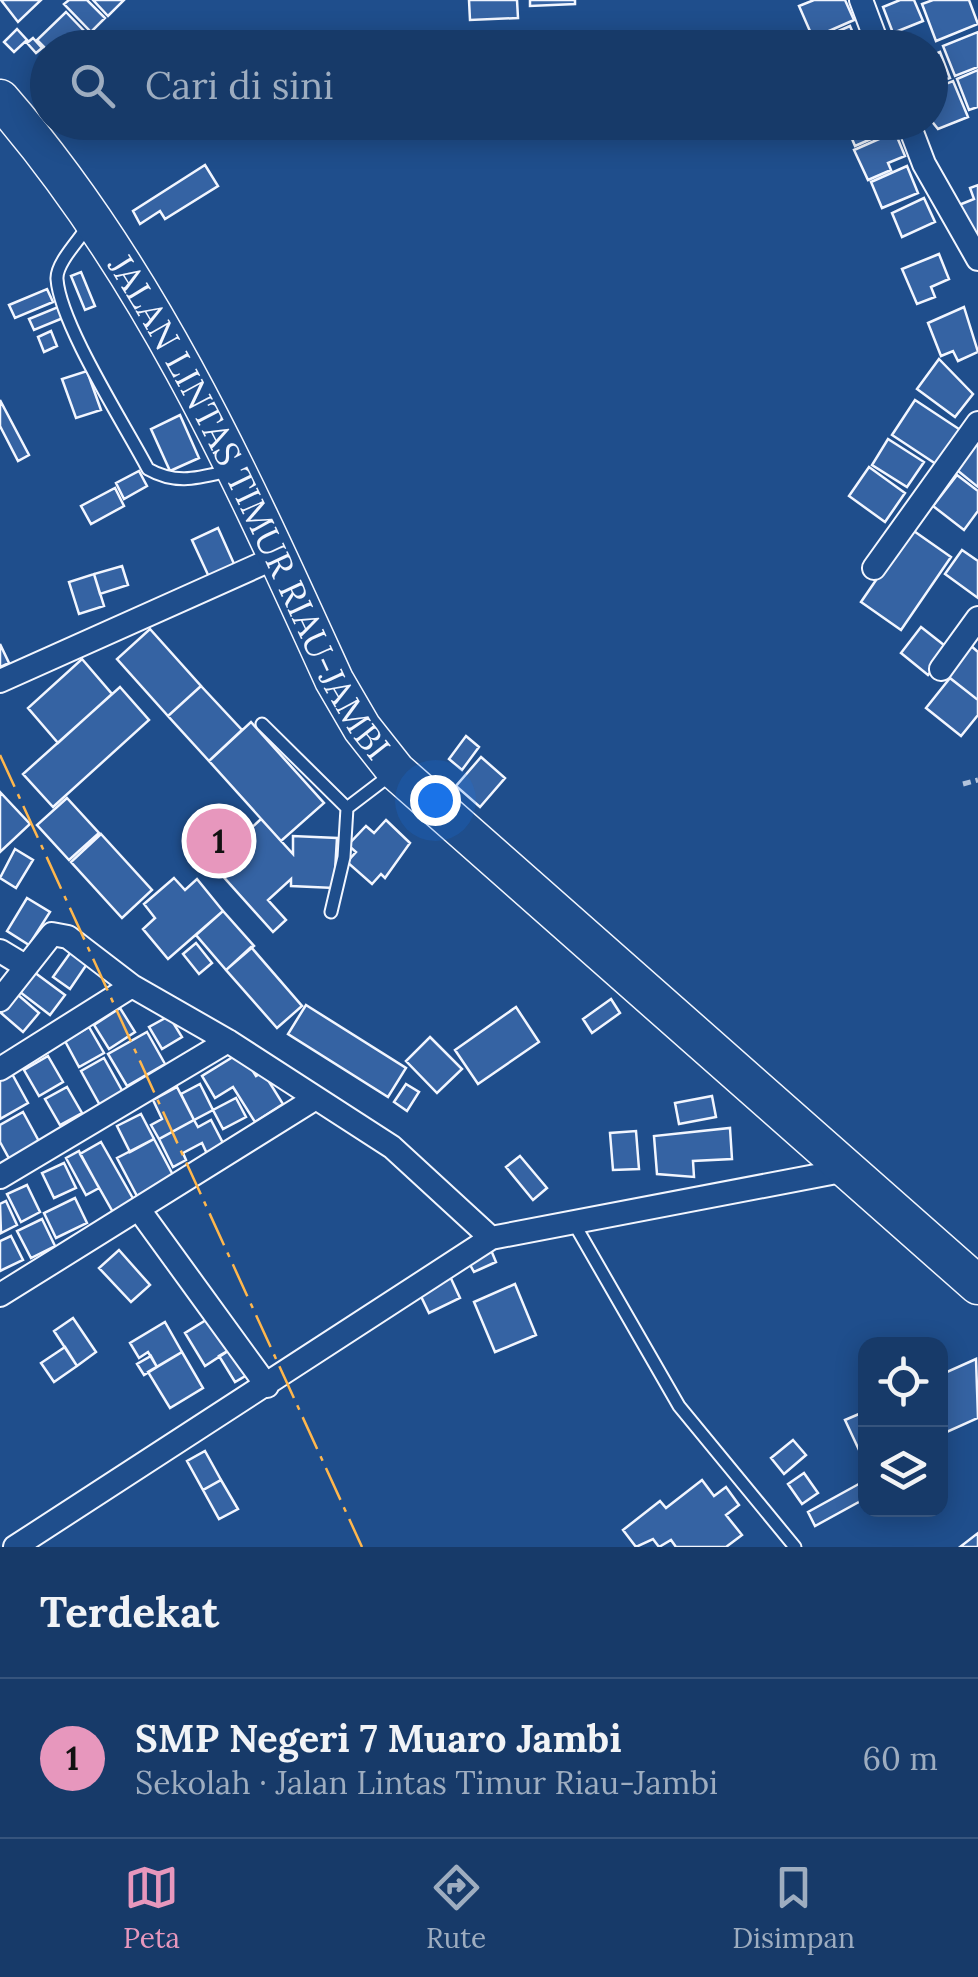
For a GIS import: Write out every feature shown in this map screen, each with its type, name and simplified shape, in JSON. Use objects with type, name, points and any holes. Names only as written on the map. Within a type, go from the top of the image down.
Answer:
[{"type":"highway","name":"JALAN LINTAS TIMUR RIAU-JAMBI","points":[[3,108],[92,221],[189,373],[334,680],[362,728],[396,770],[978,1285]]},
{"type":"street","points":[[861,0],[872,30]]},
{"type":"street","points":[[915,140],[924,164],[978,259]]},
{"type":"street","points":[[874,568],[978,423]]},
{"type":"street","points":[[0,681],[278,557]]},
{"type":"street","points":[[941,670],[978,618]]},
{"type":"street","points":[[0,1000],[44,940],[61,934],[132,986],[228,1041],[392,1148],[491,1238]]},
{"type":"street","points":[[0,951],[24,966]]},
{"type":"street","points":[[0,1068],[132,986]]},
{"type":"street","points":[[0,1178],[228,1041]]},
{"type":"street","points":[[0,1295],[316,1098]]},
{"type":"street","points":[[16,1547],[267,1386],[465,1250],[491,1238],[847,1170]]},
{"type":"street","points":[[140,1211],[267,1386]]},
{"type":"lane","points":[[92,221],[60,268],[58,281],[71,322],[148,468],[166,479],[189,480],[237,469]]},
{"type":"lane","points":[[262,724],[346,808],[344,857],[331,912]]},
{"type":"lane","points":[[346,808],[396,770]]},
{"type":"lane","points":[[572,1220],[679,1406],[795,1547]]},
{"type":"path","points":[[963,784],[978,780]]},
{"type":"building","points":[[1,0],[41,0],[18,22]]},
{"type":"building","points":[[69,0],[87,0],[105,18],[89,30],[64,4]]},
{"type":"building","points":[[93,0],[124,0],[108,16]]},
{"type":"building","points":[[469,0],[517,0],[518,18],[470,20]]},
{"type":"building","points":[[530,0],[575,0],[575,4],[530,6]]},
{"type":"building","points":[[814,0],[845,0],[854,20],[831,30],[810,30],[799,6]]},
{"type":"building","points":[[900,0],[914,0],[923,21],[892,30],[883,7]]},
{"type":"building","points":[[933,0],[969,0],[978,24],[948,36],[948,30],[932,30],[922,4]]},
{"type":"building","points":[[66,12],[83,30],[47,30]]},
{"type":"building","points":[[17,29],[27,40],[14,52],[4,42]]},
{"type":"building","points":[[978,32],[978,67],[955,76],[948,58],[948,44]]},
{"type":"building","points":[[978,70],[978,107],[969,110],[957,79]]},
{"type":"building","points":[[953,81],[968,117],[948,125],[948,83]]},
{"type":"building","points":[[877,140],[898,140],[905,156],[888,163],[891,170],[868,180],[854,150]]},
{"type":"building","points":[[205,165],[218,186],[165,219],[160,211],[140,224],[133,211]]},
{"type":"building","points":[[907,166],[918,193],[882,208],[871,182]]},
{"type":"building","points":[[978,185],[978,241],[959,205],[974,199],[970,188]]},
{"type":"building","points":[[924,198],[935,222],[902,237],[892,213]]},
{"type":"building","points":[[939,254],[949,279],[931,287],[935,297],[917,304],[902,269]]},
{"type":"building","points":[[81,272],[95,306],[85,310],[71,276]]},
{"type":"building","points":[[47,289],[53,302],[15,318],[9,305]]},
{"type":"building","points":[[58,307],[63,318],[34,330],[29,319]]},
{"type":"building","points":[[964,307],[978,352],[958,361],[953,351],[941,356],[928,323]]},
{"type":"building","points":[[51,331],[57,346],[44,352],[38,337]]},
{"type":"building","points":[[939,359],[973,394],[955,417],[917,389]]},
{"type":"building","points":[[87,371],[101,410],[76,418],[62,379]]},
{"type":"building","points":[[0,400],[29,455],[18,461],[0,426]]},
{"type":"building","points":[[915,400],[962,431],[939,466],[892,435]]},
{"type":"building","points":[[180,415],[199,458],[170,471],[151,429]]},
{"type":"building","points":[[888,439],[924,462],[907,487],[872,465]]},
{"type":"building","points":[[973,440],[978,444],[978,487],[952,466]]},
{"type":"building","points":[[869,467],[905,493],[885,522],[849,496]]},
{"type":"building","points":[[139,471],[147,486],[124,499],[116,483]]},
{"type":"building","points":[[957,475],[978,491],[978,511],[964,530],[933,506]]},
{"type":"building","points":[[115,488],[124,506],[91,524],[81,506]]},
{"type":"building","points":[[218,528],[235,566],[209,577],[192,540]]},
{"type":"building","points":[[911,529],[951,557],[901,630],[861,602]]},
{"type":"building","points":[[962,550],[978,561],[978,598],[945,574]]},
{"type":"building","points":[[122,566],[128,585],[100,594],[94,574]]},
{"type":"building","points":[[94,574],[104,606],[79,614],[69,582]]},
{"type":"building","points":[[921,627],[949,649],[928,675],[901,653]]},
{"type":"building","points":[[150,629],[201,686],[168,716],[117,659]]},
{"type":"building","points":[[0,644],[9,663],[0,667]]},
{"type":"building","points":[[970,645],[978,652],[978,700],[946,675]]},
{"type":"building","points":[[82,659],[112,694],[58,743],[28,708]]},
{"type":"building","points":[[950,678],[978,700],[978,715],[961,736],[926,708]]},
{"type":"building","points":[[201,686],[242,730],[209,761],[168,716]]},
{"type":"building","points":[[120,687],[149,720],[53,807],[23,774]]},
{"type":"building","points":[[251,722],[324,803],[281,841],[209,761]]},
{"type":"building","points":[[466,736],[479,747],[462,770],[449,759]]},
{"type":"building","points":[[481,757],[505,778],[480,807],[456,786]]},
{"type":"building","points":[[0,792],[30,824],[0,852]]},
{"type":"building","points":[[67,798],[99,833],[69,860],[37,825]]},
{"type":"building","points":[[261,819],[293,854],[293,836],[337,838],[334,888],[291,886],[291,879],[268,900],[286,920],[273,932],[212,864]]},
{"type":"building","points":[[386,820],[410,843],[385,878],[381,874],[372,884],[347,862],[356,852],[348,845],[366,826],[374,833]]},
{"type":"building","points":[[101,834],[152,890],[122,918],[71,862]]},
{"type":"building","points":[[15,849],[33,860],[16,888],[0,878]]},
{"type":"building","points":[[174,878],[185,890],[197,879],[223,911],[168,959],[143,929],[155,918],[144,904]]},
{"type":"building","points":[[27,898],[50,912],[29,945],[7,931]]},
{"type":"building","points":[[223,911],[254,946],[226,970],[196,935]]},
{"type":"building","points":[[196,943],[212,963],[199,974],[183,954]]},
{"type":"building","points":[[251,947],[302,1006],[277,1028],[226,970]]},
{"type":"building","points":[[73,949],[89,961],[70,989],[53,977]]},
{"type":"building","points":[[34,972],[65,995],[50,1015],[20,992]]},
{"type":"building","points":[[17,994],[39,1013],[23,1032],[1,1013]]},
{"type":"building","points":[[611,999],[620,1013],[592,1033],[583,1019]]},
{"type":"building","points":[[306,1005],[406,1068],[388,1097],[288,1034]]},
{"type":"building","points":[[516,1007],[539,1042],[478,1084],[455,1050]]},
{"type":"building","points":[[120,1008],[135,1032],[109,1049],[94,1025]]},
{"type":"building","points":[[169,1016],[182,1037],[162,1049],[149,1027]]},
{"type":"building","points":[[89,1027],[104,1053],[79,1067],[65,1041]]},
{"type":"building","points":[[147,1032],[165,1064],[127,1086],[108,1054]]},
{"type":"building","points":[[430,1037],[462,1069],[437,1093],[406,1061]]},
{"type":"building","points":[[241,1052],[256,1076],[263,1072],[283,1104],[255,1122],[233,1087],[215,1098],[202,1076]]},
{"type":"building","points":[[48,1056],[63,1082],[39,1096],[24,1070]]},
{"type":"building","points":[[104,1058],[124,1094],[101,1107],[81,1071]]},
{"type":"building","points":[[11,1072],[28,1103],[0,1119],[0,1078]]},
{"type":"building","points":[[200,1084],[213,1110],[194,1120],[181,1094]]},
{"type":"building","points":[[406,1084],[419,1092],[407,1111],[394,1102]]},
{"type":"building","points":[[67,1087],[82,1113],[60,1125],[45,1099]]},
{"type":"building","points":[[177,1087],[194,1120],[159,1139],[151,1125],[162,1119],[153,1100]]},
{"type":"building","points":[[712,1096],[716,1117],[679,1124],[675,1103]]},
{"type":"building","points":[[236,1098],[246,1117],[223,1129],[213,1110]]},
{"type":"building","points":[[23,1112],[41,1145],[11,1162],[0,1142],[0,1125]]},
{"type":"building","points":[[141,1114],[154,1139],[130,1152],[117,1126]]},
{"type":"building","points":[[194,1120],[198,1127],[211,1120],[225,1147],[208,1156],[202,1143],[183,1153],[186,1160],[173,1167],[159,1139]]},
{"type":"building","points":[[730,1128],[732,1159],[693,1161],[694,1177],[657,1174],[654,1136]]},
{"type":"building","points":[[636,1131],[639,1169],[613,1170],[610,1133]]},
{"type":"building","points":[[154,1139],[174,1177],[137,1196],[117,1158]]},
{"type":"building","points":[[101,1142],[135,1202],[114,1214],[80,1154]]},
{"type":"building","points":[[79,1151],[99,1188],[86,1195],[66,1158]]},
{"type":"building","points":[[520,1156],[547,1188],[533,1200],[506,1167]]},
{"type":"building","points":[[64,1163],[76,1188],[54,1198],[42,1173]]},
{"type":"building","points":[[27,1185],[40,1212],[21,1222],[7,1194]]},
{"type":"building","points":[[75,1198],[87,1223],[56,1238],[44,1213]]},
{"type":"building","points":[[6,1201],[17,1225],[1,1233],[0,1204]]},
{"type":"building","points":[[42,1219],[55,1246],[31,1258],[17,1231]]},
{"type":"building","points":[[11,1236],[23,1260],[0,1271],[0,1241]]},
{"type":"building","points":[[119,1250],[150,1285],[131,1302],[99,1268]]},
{"type":"building","points":[[491,1250],[496,1262],[474,1272],[468,1261]]},
{"type":"building","points":[[448,1272],[460,1298],[429,1313],[417,1288]]},
{"type":"building","points":[[515,1284],[536,1335],[495,1352],[474,1302]]},
{"type":"building","points":[[211,1317],[231,1349],[205,1366],[185,1333]]},
{"type":"building","points":[[73,1318],[96,1352],[77,1366],[54,1331]]},
{"type":"building","points":[[165,1322],[182,1352],[157,1367],[148,1352],[139,1358],[130,1343]]},
{"type":"building","points":[[65,1347],[77,1366],[54,1382],[41,1363]]},
{"type":"building","points":[[231,1349],[247,1375],[235,1382],[219,1356]]},
{"type":"building","points":[[182,1352],[203,1388],[170,1408],[148,1372]]},
{"type":"building","points":[[151,1356],[157,1367],[144,1375],[137,1364]]},
{"type":"building","points":[[976,1359],[978,1418],[948,1431],[948,1427],[948,1371]]},
{"type":"building","points":[[858,1414],[858,1448],[845,1420]]},
{"type":"building","points":[[793,1440],[806,1455],[784,1474],[771,1458]]},
{"type":"building","points":[[205,1451],[221,1480],[203,1490],[187,1461]]},
{"type":"building","points":[[804,1473],[818,1493],[802,1504],[788,1484]]},
{"type":"building","points":[[221,1480],[238,1509],[219,1519],[203,1490]]},
{"type":"building","points":[[702,1480],[714,1496],[726,1487],[739,1505],[726,1515],[742,1535],[726,1547],[676,1547],[671,1540],[659,1547],[653,1539],[636,1547],[623,1530],[660,1501],[666,1508]]},
{"type":"building","points":[[858,1484],[858,1502],[815,1526],[808,1512]]},
{"type":"building","points":[[978,1533],[978,1547],[960,1547]]},
{"type":"power","points":[[0,755],[362,1547]]},
{"type":"place","name":"SMP Negeri 7 Muaro Jambi","points":[[219,841]]}]
